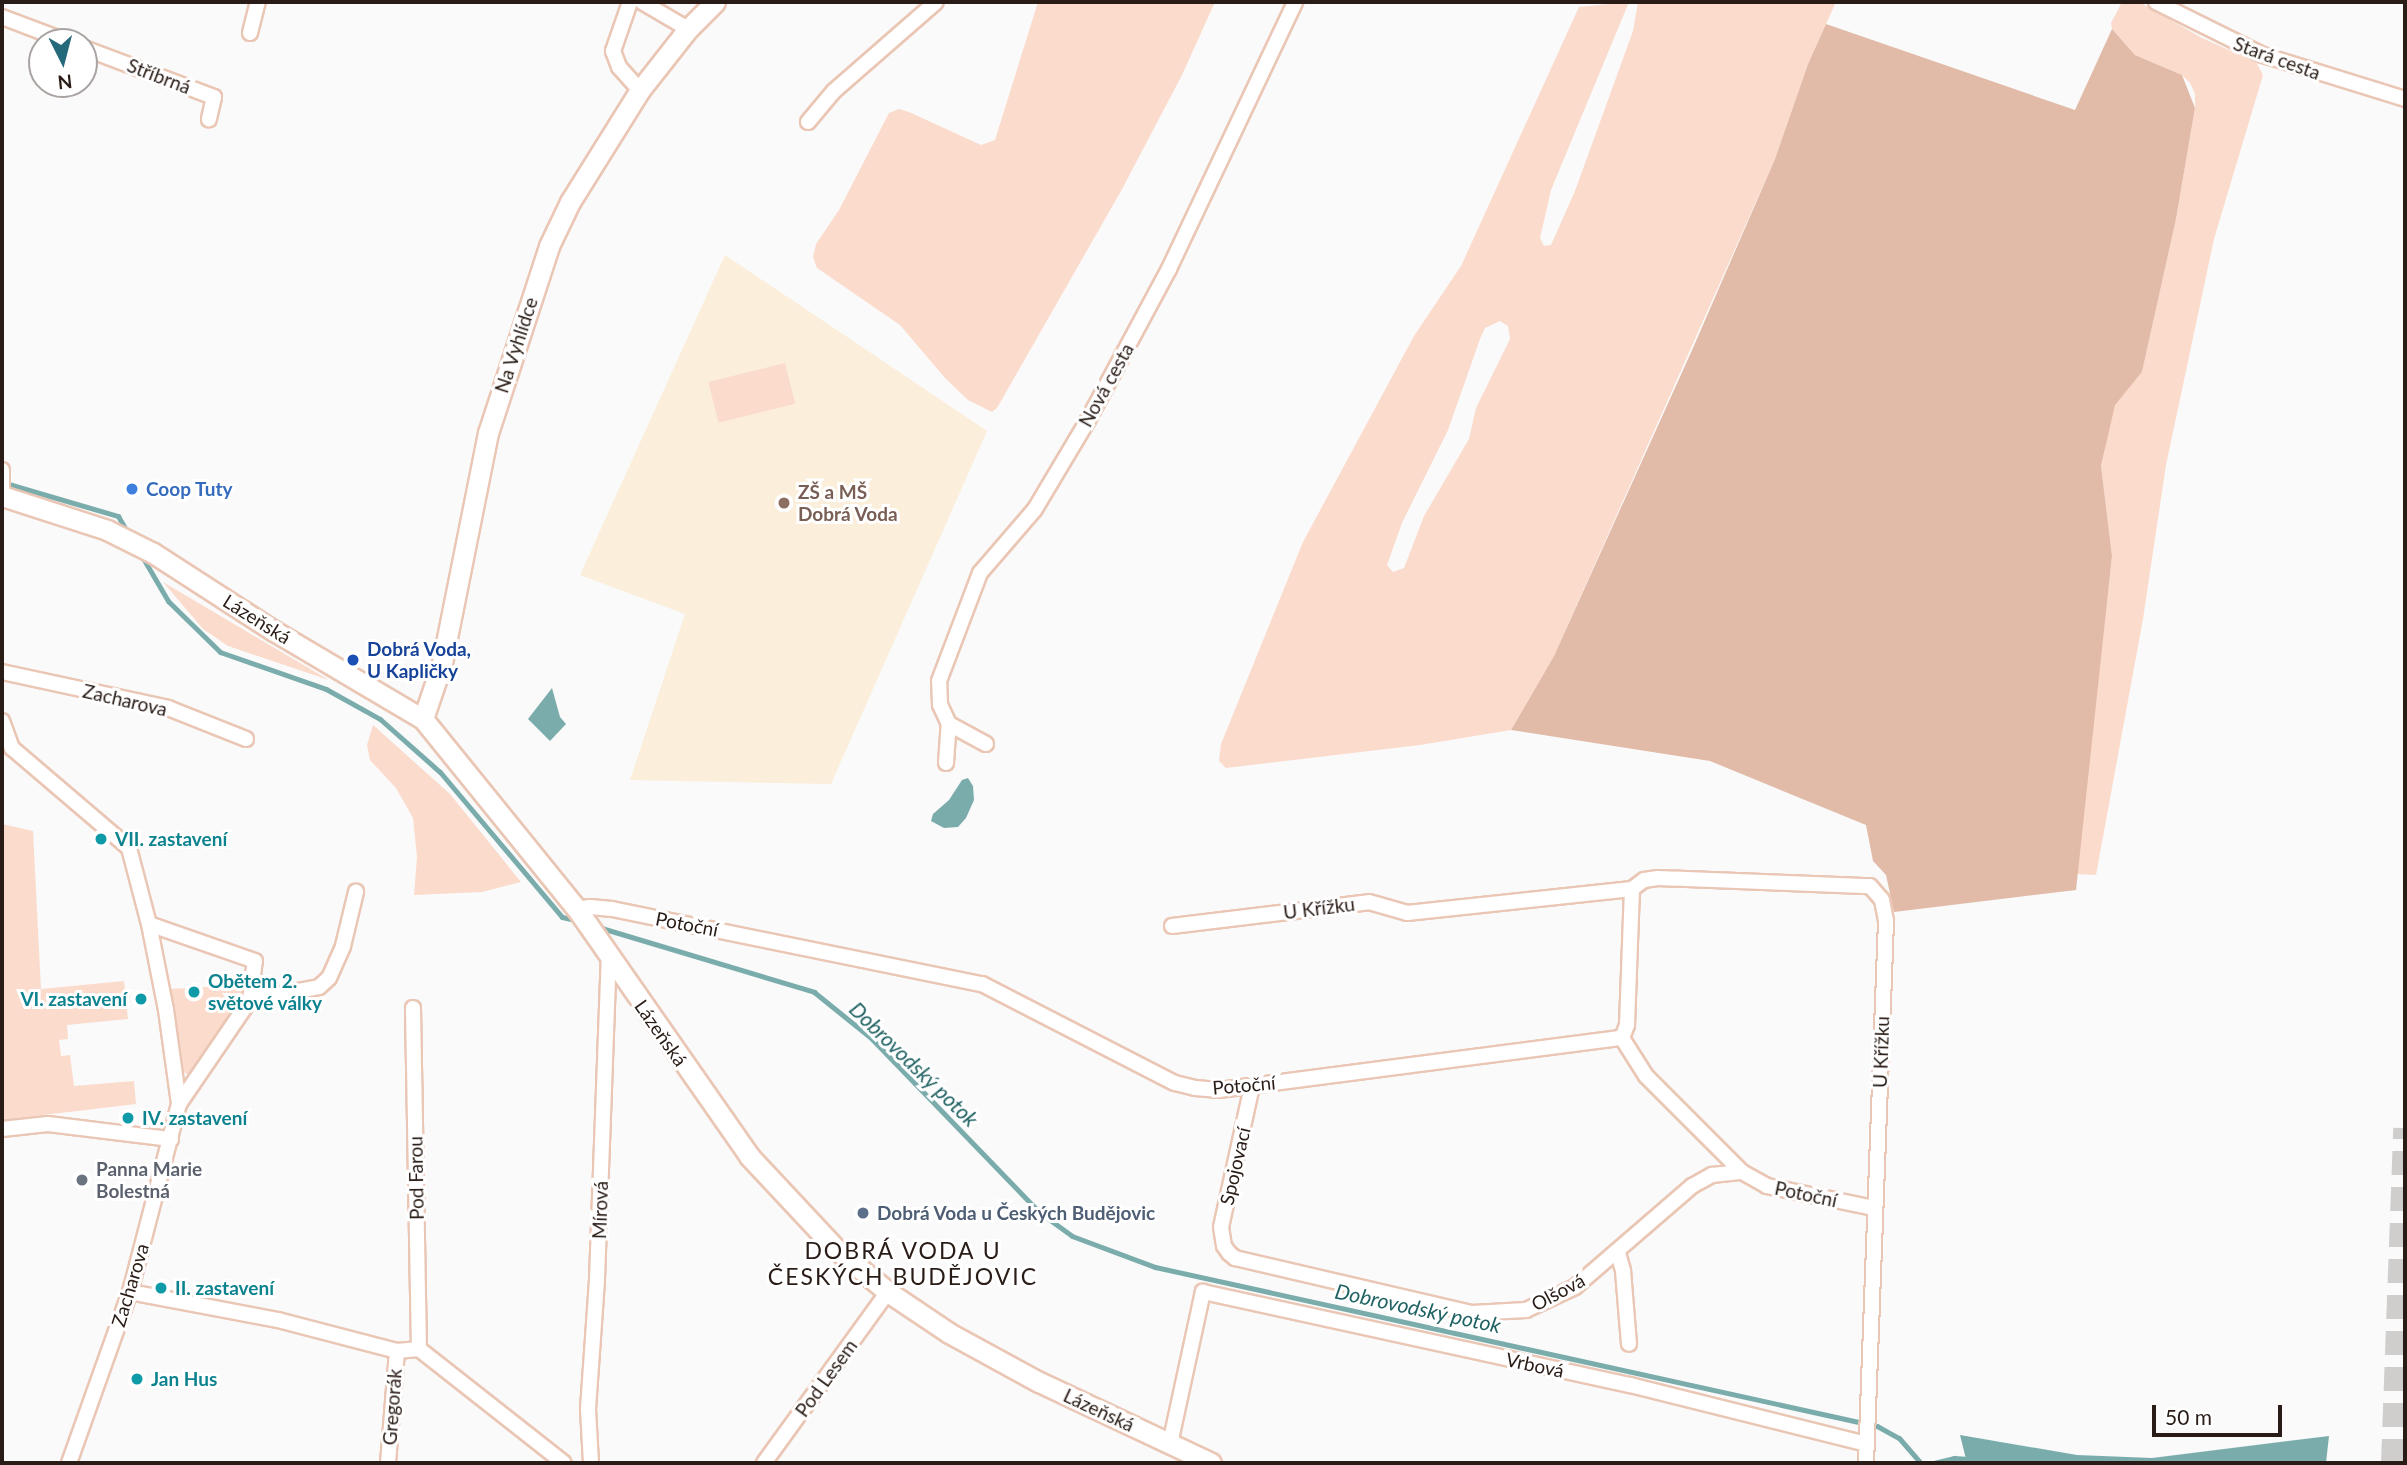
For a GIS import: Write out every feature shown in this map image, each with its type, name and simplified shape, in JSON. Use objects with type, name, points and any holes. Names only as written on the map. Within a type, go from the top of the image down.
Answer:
[{"type":"street","points":[[250,33],[258,2]]},
{"type":"street","points":[[630,2],[613,51],[618,67],[640,90]]},
{"type":"street","points":[[642,2],[688,29]]},
{"type":"street","name":"Na Vyhlídce","points":[[423,719],[442,663],[488,433],[549,246],[570,202],[640,90],[688,29],[715,2]]},
{"type":"street","points":[[808,122],[834,91],[936,2]]},
{"type":"street","name":"Nová cesta","points":[[946,763],[949,724],[940,705],[939,681],[980,573],[1035,509],[1094,408],[1169,269],[1294,2]]},
{"type":"street","name":"Stará cesta","points":[[2156,2],[2263,55],[2405,99]]},
{"type":"street","points":[[2,17],[31,28]]},
{"type":"street","name":"Stříbrná","points":[[98,53],[214,97],[209,119]]},
{"type":"street","points":[[2,490],[3,471]]},
{"type":"street","name":"Lázeňská","points":[[2,496],[107,530],[153,553],[274,631],[423,719],[577,909],[749,1156],[835,1248],[888,1292],[949,1333],[1028,1376],[1211,1463]]},
{"type":"street","name":"Zacharova","points":[[2,672],[168,708],[246,739]]},
{"type":"street","name":"Zacharova","points":[[2,721],[12,748],[129,848],[149,924],[166,1010],[179,1104],[130,1292],[69,1463]]},
{"type":"street","points":[[949,724],[986,744]]},
{"type":"street","name":"U Křížku","points":[[1172,926],[1368,902],[1407,914],[1632,890],[1644,880],[1658,878],[1870,886],[1882,900],[1886,920],[1866,1463]]},
{"type":"street","points":[[1622,1038],[1627,1025],[1632,890]]},
{"type":"street","points":[[250,1000],[319,987],[329,978],[343,946],[356,892]]},
{"type":"street","name":"Potoční","points":[[577,909],[612,909],[945,974],[982,984],[1175,1083],[1219,1090],[1622,1038],[1646,1076],[1742,1172],[1767,1186],[1874,1208]]},
{"type":"street","name":"Zacharova","points":[[149,924],[255,961],[250,1000],[179,1104]]},
{"type":"street","name":"Mírová","points":[[591,1463],[588,1409],[597,1279],[609,956]]},
{"type":"street","name":"Pod Farou","points":[[412,1008],[419,1349]]},
{"type":"street","name":"Spojovací","points":[[1224,1246],[1221,1227],[1252,1086]]},
{"type":"street","points":[[2,1129],[48,1124],[171,1139]]},
{"type":"street","name":"Olšová","points":[[1224,1246],[1235,1258],[1472,1313],[1526,1310],[1574,1287],[1692,1186],[1712,1175],[1742,1172]]},
{"type":"street","points":[[1618,1252],[1623,1271],[1629,1344]]},
{"type":"street","points":[[130,1292],[278,1320],[397,1351],[419,1349],[564,1463]]},
{"type":"street","name":"Pod Lesem","points":[[764,1463],[888,1292]]},
{"type":"street","name":"Vrbová","points":[[1170,1444],[1203,1292],[1630,1385],[1866,1442]]},
{"type":"street","name":"Gregorák","points":[[388,1463],[397,1351]]},
{"type":"shaded area","points":[[1038,2],[1215,2],[1182,75],[1121,191],[997,408],[992,412],[968,400],[945,378],[900,325],[817,268],[813,257],[816,244],[839,210],[889,113],[899,109],[909,112],[981,145],[995,140]]},
{"type":"shaded area","points":[[1629,2],[1551,190],[1540,238],[1544,246],[1551,245],[1575,191],[1633,31],[1638,2],[1836,2],[1808,64],[1775,159],[1554,656],[1511,730],[1420,745],[1226,768],[1219,761],[1221,744],[1303,542],[1414,336],[1461,266],[1579,7]],"holes":[[[1500,321],[1508,326],[1510,339],[1476,408],[1469,439],[1424,516],[1404,568],[1393,572],[1387,565],[1402,523],[1448,430],[1485,328]]]},
{"type":"shaded area","points":[[2122,2],[2139,2],[2202,38],[2256,62],[2263,75],[2214,239],[2166,465],[2143,619],[2096,875],[2076,874],[2112,556],[2101,467],[2114,405],[2142,372],[2176,219],[2195,108],[2195,94],[2182,75],[2135,55],[2112,29],[2111,23]]},
{"type":"shaded area","points":[[1826,24],[2075,110],[2112,29],[2135,55],[2182,75],[2195,108],[2176,219],[2142,372],[2115,405],[2101,466],[2112,556],[2076,890],[1894,912],[1886,875],[1873,861],[1866,825],[1710,761],[1511,730],[1554,656],[1693,348],[1775,159],[1808,64]]},
{"type":"shaded area","name":"ZŠ a MŠ Dobrá Voda","points":[[725,255],[987,431],[831,784],[630,780],[685,614],[580,575]]},
{"type":"shaded area","points":[[785,363],[795,404],[719,423],[708,382]]},
{"type":"shaded area","points":[[163,582],[329,680],[228,646],[203,629]]},
{"type":"shaded area","points":[[373,725],[450,794],[521,882],[482,892],[414,895],[417,857],[413,818],[396,788],[370,760],[367,745]]},
{"type":"shaded area","points":[[2,824],[33,831],[41,989],[124,981],[128,1019],[67,1025],[68,1039],[59,1040],[61,1056],[70,1055],[74,1086],[134,1081],[136,1104],[2,1120]]},
{"type":"shaded area","points":[[245,985],[234,1009],[192,1073],[186,1074],[182,1070],[168,989]]},
{"type":"water","points":[[552,688],[560,717],[566,724],[550,741],[528,719]]},
{"type":"water","points":[[968,778],[973,786],[974,800],[966,818],[958,827],[944,828],[931,821],[933,814],[949,800],[962,780]]},
{"type":"water","points":[[1960,1435],[2077,1455],[2152,1458],[2329,1436],[2326,1463],[1967,1463]]},
{"type":"waterway","name":"Dobrovodský potok","points":[[5,483],[118,516],[128,533]]},
{"type":"waterway","name":"Dobrovodský potok","points":[[140,553],[168,601],[220,652],[326,689],[380,719],[440,772],[562,917],[579,921]]},
{"type":"waterway","name":"Dobrovodský potok","points":[[598,927],[814,992],[871,1038],[1039,1212],[1072,1236],[1155,1267],[1877,1426],[1899,1438],[1921,1463]]},
{"type":"waterway","points":[[1934,1463],[1954,1458],[1969,1459]]},
{"type":"tunnel","points":[[2393,1463],[2405,1128]]},
{"type":"place","name":"Coop Tuty","points":[[132,489]]},
{"type":"place","name":"ZŠ a MŠ Dobrá Voda","points":[[784,503]]},
{"type":"place","name":"Dobrá Voda, U Kapličky","points":[[353,660]]},
{"type":"place","name":"VII. zastavení","points":[[101,839]]},
{"type":"place","name":"Obětem 2. světové války","points":[[194,992]]},
{"type":"place","name":"VI. zastavení","points":[[141,999]]},
{"type":"place","name":"IV. zastavení","points":[[128,1118]]},
{"type":"place","name":"Panna Marie Bolestná","points":[[82,1180]]},
{"type":"place","name":"Dobrá Voda u Českých Budějovic","points":[[863,1213]]},
{"type":"place","name":"II. zastavení","points":[[161,1288]]},
{"type":"place","name":"Jan Hus","points":[[137,1379]]},
{"type":"district","name":"DOBRÁ VODA U ČESKÝCH BUDĚJOVIC","points":[[903,1263]]}]
